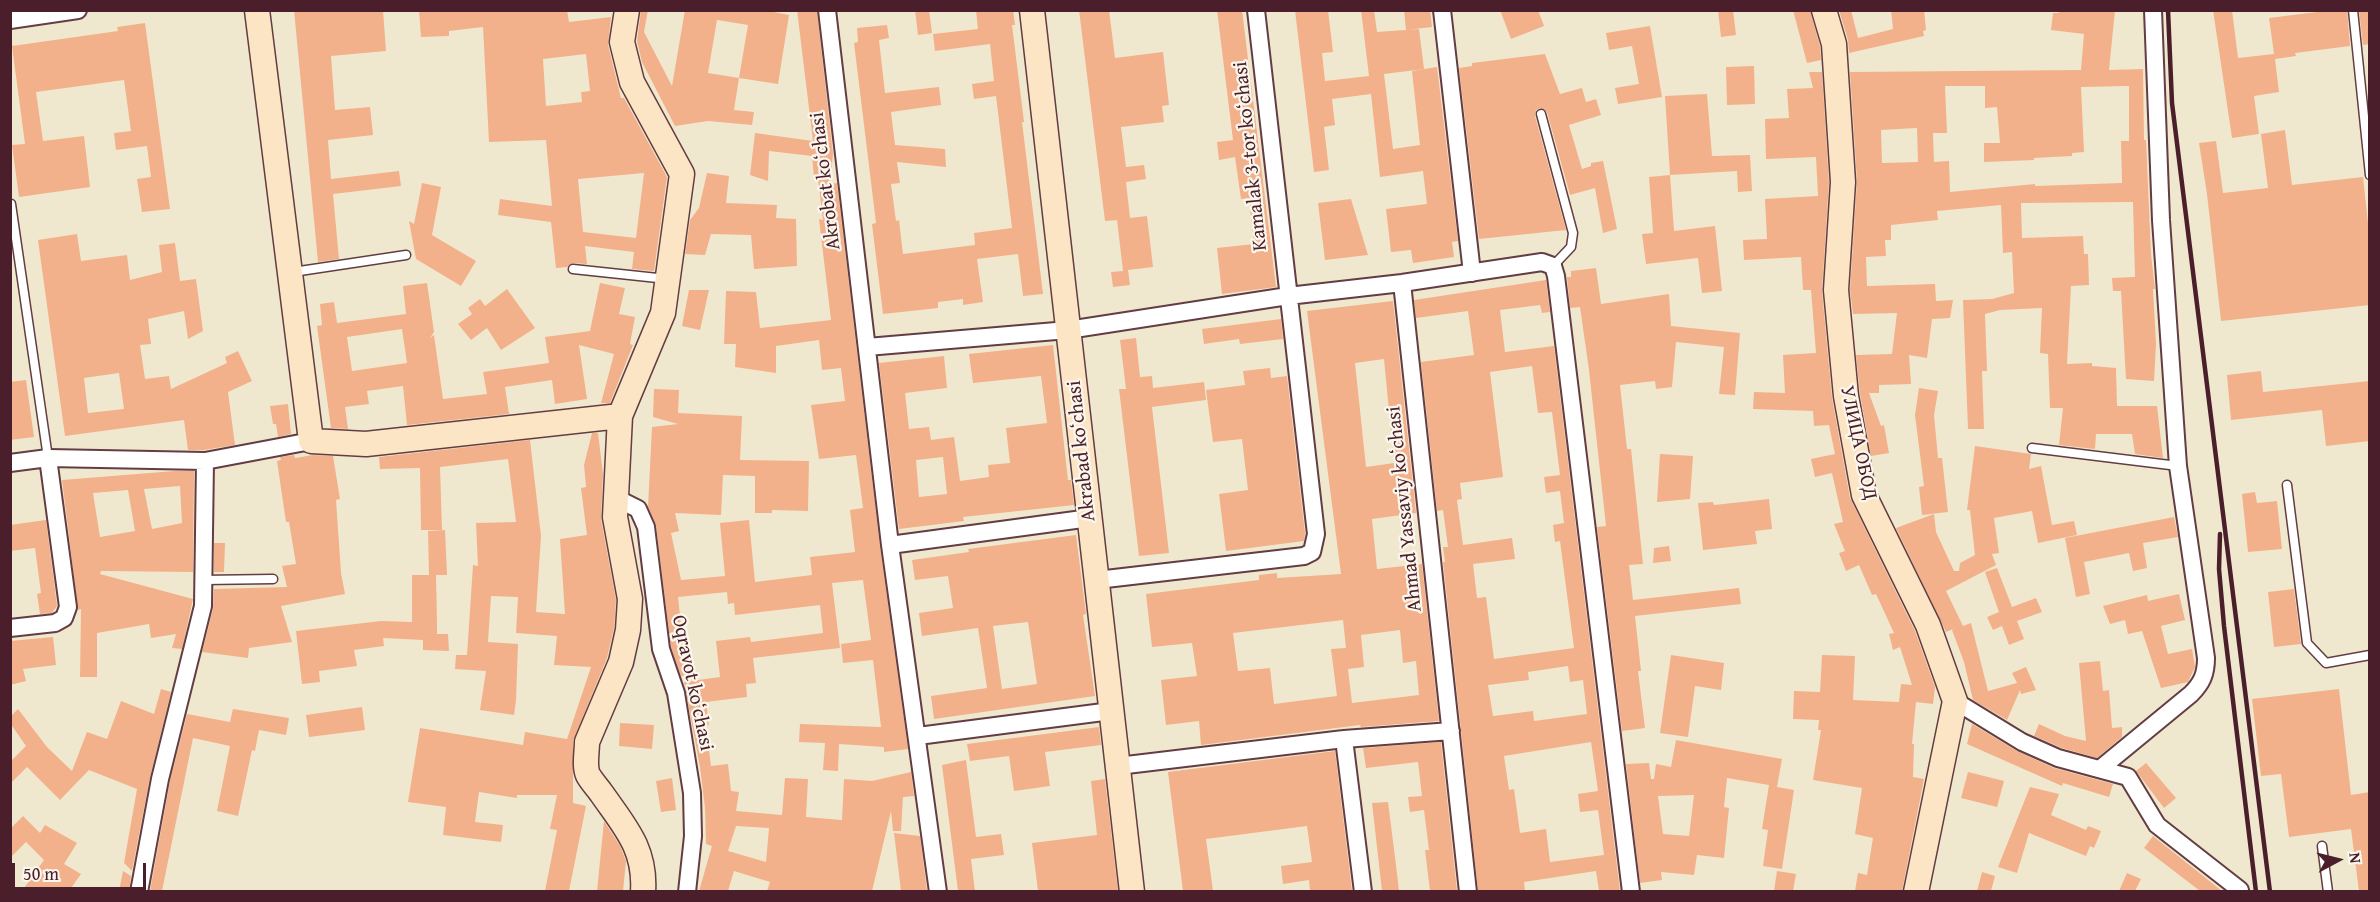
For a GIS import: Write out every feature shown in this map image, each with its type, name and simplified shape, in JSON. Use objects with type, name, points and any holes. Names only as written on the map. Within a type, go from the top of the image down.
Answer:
[{"type":"street","points":[[10,20],[78,10]]},
{"type":"street","points":[[257,10],[311,441]]},
{"type":"street","points":[[627,10],[622,42],[632,82],[682,174],[663,313],[620,416],[615,517],[630,599],[628,630],[621,662],[587,742],[587,773],[634,841],[641,858],[644,877],[643,891]]},
{"type":"street","name":"Akrobat koʻchasi","points":[[827,10],[890,545],[938,891]]},
{"type":"street","name":"Akrabad koʻchasi","points":[[1032,10],[1132,891]]},
{"type":"street","name":"Kamalak 3-tor koʻchasi","points":[[1096,580],[1304,556],[1312,552],[1316,534],[1256,10]]},
{"type":"street","points":[[1442,10],[1472,273]]},
{"type":"street","name":"УЛИЦА ОБОД","points":[[1824,10],[1834,44],[1843,182],[1836,290],[1846,396],[1864,495],[1929,626],[1955,701]]},
{"type":"street","points":[[2102,768],[2191,694],[2200,685],[2206,672],[2206,658],[2178,466],[2161,220],[2153,10]]},
{"type":"street","points":[[867,347],[1068,330],[1288,296],[1402,283],[1542,262],[1553,266],[1631,891]]},
{"type":"street","name":"Ahmad Yassaviy koʻchasi","points":[[1402,283],[1468,891]]},
{"type":"street","points":[[10,463],[48,458],[205,461],[311,441],[366,444],[620,416]]},
{"type":"street","points":[[10,628],[55,623],[64,618],[68,607],[48,458]]},
{"type":"street","points":[[139,891],[159,779],[203,606],[205,461]]},
{"type":"street","name":"Oqravot koʻchasi","points":[[616,498],[638,509],[646,527],[661,649],[676,693],[692,793],[693,836],[687,891]]},
{"type":"street","points":[[890,545],[1090,518]]},
{"type":"street","points":[[1916,891],[1955,701],[2022,742],[2058,758],[2102,768],[2128,777],[2157,825],[2240,890]]},
{"type":"street","points":[[918,736],[1112,711]]},
{"type":"street","points":[[1118,766],[1344,739],[1450,731]]},
{"type":"street","points":[[1344,739],[1362,891]]},
{"type":"lane","points":[[2353,10],[2370,175]]},
{"type":"lane","points":[[1541,114],[1573,233],[1571,247],[1553,266]]},
{"type":"lane","points":[[12,204],[48,458]]},
{"type":"lane","points":[[290,272],[406,255]]},
{"type":"lane","points":[[573,269],[668,279]]},
{"type":"lane","points":[[2032,448],[2178,466]]},
{"type":"lane","points":[[2287,485],[2307,643],[2326,663],[2370,655]]},
{"type":"lane","points":[[203,580],[273,579]]},
{"type":"lane","points":[[2322,846],[2328,891]]},
{"type":"building","points":[[294,10],[383,10],[386,51],[331,56],[335,110],[370,107],[373,135],[328,140],[331,179],[399,171],[401,186],[333,194],[339,259],[318,262]]},
{"type":"building","points":[[419,10],[567,10],[569,22],[611,17],[608,45],[621,98],[624,98],[667,177],[654,271],[632,269],[634,252],[585,246],[587,264],[573,263],[567,267],[556,268],[551,222],[498,215],[500,199],[552,206],[546,140],[489,142],[483,27],[449,31],[449,36],[421,37]],"holes":[[[586,54],[590,91],[581,92],[582,102],[546,106],[543,59]],[[644,173],[636,238],[583,232],[578,179]]]},
{"type":"building","points":[[641,10],[648,10],[644,32],[672,86],[685,10],[764,10],[789,15],[778,84],[739,78],[734,110],[754,112],[752,125],[708,121],[675,126],[642,62],[637,41]],"holes":[[[717,20],[748,25],[739,78],[708,73]]]},
{"type":"building","points":[[797,10],[817,10],[833,154],[830,184],[837,183],[880,546],[908,749],[884,752],[884,747],[839,744],[838,771],[823,770],[825,743],[799,742],[800,724],[881,727],[873,660],[843,663],[841,644],[871,640],[863,580],[832,583],[840,648],[753,658],[756,683],[746,684],[747,697],[706,702],[709,725],[706,726],[711,766],[728,764],[731,791],[739,792],[736,811],[782,815],[785,778],[808,779],[806,817],[842,820],[844,779],[872,781],[911,772],[914,796],[903,797],[901,831],[893,831],[891,811],[872,891],[767,891],[770,882],[734,871],[728,891],[699,891],[712,846],[706,844],[700,767],[684,682],[720,677],[716,641],[750,637],[751,642],[823,633],[820,605],[735,615],[734,603],[728,604],[727,592],[678,597],[683,645],[691,674],[681,676],[671,647],[656,526],[648,507],[652,427],[678,424],[653,417],[654,389],[679,390],[678,413],[742,416],[740,460],[809,461],[808,511],[772,510],[772,513],[755,513],[755,476],[723,475],[721,515],[675,513],[679,531],[671,533],[681,580],[725,576],[720,523],[749,520],[755,582],[812,575],[810,557],[855,552],[850,510],[863,508],[856,455],[819,459],[811,405],[845,401],[841,368],[822,370],[819,340],[776,346],[776,373],[735,367],[736,344],[724,344],[726,291],[756,292],[760,328],[831,320],[819,219],[823,220],[818,179],[814,178],[812,156],[769,151],[768,181],[750,175],[755,133],[813,141]],"holes":[[[736,826],[769,828],[766,862],[728,851]]]},
{"type":"building","points":[[915,10],[929,10],[932,33],[918,35]]},
{"type":"building","points":[[976,10],[1013,10],[1015,25],[1012,25],[1024,122],[1022,122],[1043,294],[1023,296],[1018,254],[977,259],[983,302],[963,305],[963,299],[938,302],[938,308],[883,314],[872,224],[876,223],[854,43],[858,42],[857,28],[887,25],[889,38],[879,40],[885,93],[939,87],[941,105],[891,112],[895,145],[945,149],[946,167],[897,162],[900,183],[891,184],[896,221],[899,220],[903,254],[975,245],[974,233],[1012,228],[996,96],[974,99],[972,84],[994,81],[990,44],[935,51],[933,34],[978,29]]},
{"type":"building","points":[[1079,10],[1109,10],[1115,58],[1163,52],[1169,105],[1162,106],[1164,122],[1121,127],[1126,167],[1144,165],[1146,179],[1126,182],[1130,218],[1147,216],[1153,267],[1128,270],[1130,285],[1113,287],[1111,272],[1123,271],[1117,220],[1105,221]]},
{"type":"building","points":[[1217,10],[1242,10],[1276,287],[1222,294],[1217,248],[1254,244],[1249,198],[1241,199],[1235,157],[1219,160],[1217,142],[1233,140]]},
{"type":"building","points":[[1295,10],[1328,10],[1333,52],[1322,53],[1325,81],[1369,76],[1361,10],[1374,10],[1377,32],[1419,29],[1424,69],[1384,74],[1393,149],[1420,145],[1412,71],[1437,67],[1458,241],[1452,242],[1454,257],[1413,263],[1411,250],[1391,252],[1386,209],[1427,204],[1423,171],[1380,177],[1371,94],[1332,99],[1335,125],[1324,127],[1329,170],[1314,172]]},
{"type":"building","points":[[1404,10],[1430,10],[1432,27],[1406,30]]},
{"type":"building","points":[[1500,10],[1538,10],[1544,26],[1511,39]]},
{"type":"building","points":[[1718,10],[1733,10],[1736,35],[1721,37]]},
{"type":"building","points":[[1793,10],[1810,10],[1820,46],[1821,60],[1807,63]]},
{"type":"building","points":[[1839,10],[1851,10],[1858,38],[1893,29],[1891,10],[1924,10],[1926,30],[1923,31],[1924,36],[1849,53],[1848,40]]},
{"type":"building","points":[[2059,10],[2115,10],[2109,70],[2143,69],[2144,140],[2146,140],[2151,254],[2155,289],[2153,289],[2156,344],[2154,381],[2126,379],[2121,291],[2113,291],[2112,278],[2135,277],[2133,202],[2021,203],[2022,238],[2083,236],[2084,254],[2088,254],[2089,285],[2071,286],[2067,364],[2092,363],[2092,366],[2116,368],[2117,406],[2157,406],[2163,458],[2135,454],[2132,434],[2096,434],[2095,449],[2059,445],[2063,408],[2050,408],[2048,354],[2040,353],[2042,308],[2000,310],[1985,314],[1987,371],[1982,371],[1984,429],[1968,429],[1963,300],[1992,299],[2014,293],[2012,252],[2003,253],[2001,205],[1937,211],[1938,220],[1891,225],[1891,240],[1885,240],[1886,256],[1866,257],[1867,286],[1935,284],[1936,301],[1953,300],[1950,318],[1932,319],[1927,358],[1909,355],[1911,384],[1879,385],[1879,393],[1869,393],[1881,426],[1884,425],[1889,453],[1871,456],[1856,355],[1892,354],[1897,313],[1853,314],[1850,290],[1857,181],[1850,72],[2081,70],[2084,34],[2051,30],[2053,13],[2059,13]],"holes":[[[1945,86],[1985,86],[1985,108],[1997,107],[2000,143],[1984,143],[1984,162],[2034,160],[2034,158],[2072,156],[2072,153],[2084,152],[2081,87],[2129,86],[2129,141],[2121,141],[2122,183],[2035,186],[2035,184],[1950,192],[1949,161],[1934,162],[1933,133],[1947,133]],[[1917,128],[1918,162],[1882,163],[1881,130]]]},
{"type":"building","points":[[2213,10],[2232,10],[2238,58],[2274,54],[2269,18],[2333,10],[2347,10],[2350,46],[2295,53],[2296,56],[2275,59],[2279,92],[2254,96],[2259,134],[2232,138]]},
{"type":"building","points":[[2359,10],[2370,10],[2370,44],[2363,45]]},
{"type":"building","points":[[145,23],[170,209],[142,212],[137,179],[151,177],[147,146],[116,150],[114,133],[131,131],[124,80],[36,92],[43,141],[84,136],[90,187],[19,197],[12,145],[25,144],[12,46],[118,31],[117,27]]},
{"type":"building","points":[[1650,26],[1662,97],[1618,104],[1615,88],[1639,84],[1632,46],[1609,50],[1606,33]]},
{"type":"building","points":[[1545,54],[1560,94],[1582,88],[1586,102],[1596,99],[1601,115],[1569,125],[1582,169],[1591,166],[1591,163],[1603,161],[1617,229],[1603,233],[1595,188],[1570,195],[1547,112],[1540,108],[1536,110],[1535,116],[1566,230],[1479,239],[1459,68],[1472,66],[1472,63]]},
{"type":"building","points":[[1754,66],[1755,104],[1727,105],[1726,67]]},
{"type":"building","points":[[1809,72],[1822,72],[1829,182],[1822,291],[1832,398],[1850,498],[1915,631],[1935,687],[1933,704],[1916,702],[1912,744],[1914,744],[1913,777],[1924,779],[1902,891],[1855,891],[1858,873],[1867,875],[1873,838],[1855,834],[1862,788],[1813,780],[1821,730],[1818,730],[1819,720],[1793,719],[1794,691],[1820,692],[1822,655],[1855,656],[1853,700],[1899,702],[1901,684],[1912,685],[1900,647],[1893,650],[1889,634],[1894,633],[1876,594],[1872,595],[1859,565],[1846,571],[1839,553],[1845,551],[1834,524],[1843,522],[1832,473],[1815,477],[1811,459],[1835,454],[1829,425],[1814,426],[1813,411],[1753,409],[1754,392],[1785,393],[1783,355],[1816,353],[1811,290],[1803,290],[1801,257],[1744,260],[1743,240],[1767,239],[1765,199],[1818,196],[1816,157],[1766,159],[1765,119],[1789,118],[1787,89],[1813,88]]},
{"type":"building","points":[[1707,94],[1712,156],[1750,155],[1752,191],[1738,192],[1737,171],[1670,175],[1665,96]]},
{"type":"building","points":[[2285,130],[2292,185],[2363,177],[2370,242],[2370,305],[2221,321],[2199,143],[2216,141],[2223,193],[2268,188],[2261,134]]},
{"type":"building","points":[[707,173],[729,176],[726,203],[777,205],[776,218],[796,219],[797,266],[754,269],[751,235],[711,234],[705,255],[685,254],[690,220],[699,208]]},
{"type":"building","points":[[1670,175],[1674,231],[1715,226],[1722,291],[1702,293],[1698,258],[1646,264],[1642,234],[1653,233],[1649,177]]},
{"type":"building","points":[[422,183],[441,187],[432,235],[476,261],[461,286],[416,259],[409,221],[414,224]]},
{"type":"building","points":[[1351,199],[1368,255],[1325,260],[1318,203]]},
{"type":"building","points":[[77,234],[81,261],[127,255],[130,280],[162,272],[159,245],[175,243],[180,281],[196,279],[203,331],[188,339],[184,311],[148,319],[151,344],[140,345],[145,379],[169,376],[171,389],[227,363],[225,357],[238,351],[252,381],[228,392],[235,445],[188,450],[184,420],[65,436],[38,240]],"holes":[[[119,373],[124,409],[88,413],[84,378]]]},
{"type":"building","points":[[1596,268],[1601,304],[1669,294],[1671,326],[1740,333],[1735,395],[1719,394],[1724,347],[1676,342],[1672,387],[1656,389],[1655,381],[1620,385],[1627,449],[1631,449],[1643,564],[1629,565],[1633,600],[1739,588],[1741,604],[1635,616],[1641,671],[1638,671],[1645,728],[1622,731],[1597,527],[1606,526],[1589,370],[1580,307],[1570,308],[1567,277],[1571,277],[1571,271]]},
{"type":"building","points":[[1546,280],[1550,312],[1542,313],[1540,305],[1500,310],[1505,352],[1554,346],[1620,891],[1599,891],[1596,871],[1524,882],[1525,891],[1478,891],[1443,562],[1445,562],[1443,547],[1448,547],[1443,510],[1437,511],[1421,362],[1474,355],[1468,311],[1416,318],[1414,300]],"holes":[[[1532,366],[1538,413],[1552,412],[1560,475],[1544,477],[1546,493],[1560,491],[1564,523],[1553,525],[1555,542],[1560,541],[1574,648],[1494,659],[1486,597],[1477,598],[1473,564],[1515,559],[1512,538],[1463,545],[1457,500],[1462,499],[1460,483],[1503,477],[1490,372]],[[1568,666],[1570,682],[1583,680],[1587,714],[1534,721],[1533,711],[1493,716],[1488,685],[1529,680],[1528,672]],[[1591,742],[1598,791],[1578,794],[1580,812],[1598,810],[1604,855],[1550,862],[1546,829],[1520,833],[1514,789],[1509,790],[1504,756]]]},
{"type":"building","points":[[427,283],[434,332],[430,338],[434,335],[443,399],[487,394],[483,372],[549,363],[545,337],[590,331],[600,283],[625,288],[619,314],[635,317],[630,344],[633,345],[610,403],[601,403],[614,354],[579,345],[587,399],[555,404],[552,380],[505,387],[509,414],[407,425],[403,386],[367,391],[369,404],[345,407],[348,429],[331,428],[317,326],[322,325],[320,304],[334,302],[337,323],[406,314],[403,286]],"holes":[[[402,329],[407,363],[352,371],[347,337]]]},
{"type":"building","points":[[507,289],[535,328],[501,350],[487,328],[471,340],[458,324],[472,314],[468,308],[480,299],[485,306]]},
{"type":"building","points":[[689,290],[709,290],[700,330],[682,326]]},
{"type":"building","points":[[1393,301],[1416,513],[1372,519],[1377,569],[1422,564],[1439,721],[1361,727],[1360,725],[1201,745],[1199,721],[1166,725],[1161,680],[1197,676],[1192,643],[1152,647],[1146,594],[1259,580],[1259,575],[1277,573],[1277,578],[1341,574],[1307,311]],"holes":[[[1384,359],[1394,463],[1366,467],[1355,363]],[[1343,620],[1346,648],[1331,649],[1337,696],[1274,704],[1270,668],[1238,671],[1233,633]],[[1400,630],[1403,663],[1416,661],[1419,695],[1352,703],[1348,669],[1364,667],[1361,635]]]},
{"type":"building","points":[[1281,319],[1283,339],[1240,344],[1239,339],[1204,344],[1202,329]]},
{"type":"building","points":[[1136,338],[1140,377],[1152,376],[1153,388],[1204,382],[1206,400],[1152,407],[1169,553],[1139,556],[1119,389],[1126,389],[1120,340]]},
{"type":"building","points":[[1053,345],[1068,480],[1071,480],[1074,505],[963,517],[964,521],[899,529],[879,363],[944,356],[947,388],[905,393],[909,429],[929,427],[931,440],[954,437],[960,481],[989,477],[988,465],[1010,463],[1006,428],[1047,423],[1041,376],[973,383],[969,354]],"holes":[[[943,457],[947,494],[919,497],[916,460]]]},
{"type":"building","points":[[1270,368],[1271,378],[1287,376],[1305,533],[1304,541],[1226,551],[1219,494],[1248,490],[1242,439],[1213,442],[1206,390],[1245,385],[1243,371]]},
{"type":"building","points":[[2261,371],[2263,392],[2370,381],[2370,441],[2326,446],[2322,410],[2231,420],[2227,375]]},
{"type":"building","points":[[26,380],[34,437],[10,440],[10,382]]},
{"type":"building","points":[[1919,388],[1938,391],[1934,415],[1938,458],[1942,458],[1948,512],[1922,515],[1919,487],[1924,486],[1915,415]]},
{"type":"building","points":[[288,404],[291,434],[278,437],[270,406]]},
{"type":"building","points":[[592,433],[598,433],[603,474],[601,519],[616,600],[614,628],[607,658],[573,741],[573,803],[586,806],[569,891],[545,891],[557,830],[550,829],[557,795],[517,795],[517,798],[479,792],[475,822],[503,825],[501,842],[443,835],[446,807],[408,802],[420,728],[523,745],[525,732],[567,739],[591,667],[554,665],[557,636],[516,633],[518,597],[491,596],[488,642],[518,644],[516,700],[514,715],[480,710],[486,671],[455,669],[456,655],[467,655],[473,565],[478,566],[476,523],[516,522],[508,459],[440,467],[442,530],[421,530],[420,468],[380,469],[379,457],[530,440],[541,536],[536,612],[565,614],[560,539],[587,535],[581,488],[586,487],[584,465]]},
{"type":"building","points":[[1975,446],[2031,454],[2029,469],[2041,466],[2052,525],[2074,521],[2077,535],[2038,543],[2032,511],[1994,518],[1999,553],[1992,554],[1996,565],[1946,591],[1963,626],[1971,623],[1988,691],[2017,683],[2012,673],[2026,667],[2036,690],[2021,694],[2020,690],[2007,720],[1973,700],[1964,662],[1952,630],[1956,628],[1946,632],[1896,528],[1934,514],[1936,532],[1954,571],[1959,571],[1960,563],[1975,555],[1970,510],[1967,510]]},
{"type":"building","points":[[1660,454],[1693,456],[1690,499],[1657,502]]},
{"type":"building","points":[[294,455],[295,458],[313,455],[333,456],[340,499],[336,500],[341,573],[345,594],[281,606],[292,642],[249,648],[248,658],[202,652],[213,609],[214,589],[287,587],[282,566],[296,564],[289,522],[286,522],[277,461],[281,460],[280,457]]},
{"type":"building","points":[[194,471],[193,572],[101,571],[100,574],[193,599],[182,649],[172,648],[176,634],[151,638],[149,624],[97,633],[97,677],[80,677],[81,609],[78,610],[62,480]],"holes":[[[180,486],[182,523],[152,529],[144,489]],[[128,490],[135,531],[100,537],[93,493]]]},
{"type":"building","points":[[2255,492],[2257,503],[2277,501],[2282,549],[2248,552],[2242,494]]},
{"type":"building","points":[[1769,499],[1772,529],[1755,531],[1757,544],[1703,550],[1698,503],[1713,502],[1714,505]]},
{"type":"building","points":[[2174,517],[2178,537],[2143,543],[2147,568],[2133,571],[2129,553],[2084,562],[2090,594],[2076,597],[2065,538]]},
{"type":"building","points":[[46,520],[57,606],[52,613],[40,614],[37,594],[41,593],[35,548],[10,551],[10,525]]},
{"type":"building","points":[[445,530],[447,575],[436,575],[437,634],[448,634],[449,651],[423,650],[423,640],[383,638],[384,646],[354,650],[357,666],[319,671],[320,682],[302,684],[296,631],[381,621],[412,622],[412,575],[429,575],[428,531]]},
{"type":"building","points":[[1076,535],[1086,614],[1083,615],[1095,696],[934,719],[931,696],[987,688],[978,628],[922,636],[919,613],[953,608],[948,576],[915,580],[912,560],[969,552],[968,549]],"holes":[[[1028,622],[1037,684],[1002,689],[993,626]]]},
{"type":"building","points":[[214,543],[225,543],[224,572],[214,572]]},
{"type":"building","points":[[1669,546],[1671,561],[1653,563],[1654,548]]},
{"type":"building","points":[[1997,568],[2012,607],[2036,598],[2042,612],[2017,621],[2024,639],[2009,645],[2002,626],[1993,630],[1987,617],[1999,612],[1985,572]]},
{"type":"building","points":[[2294,589],[2301,644],[2274,647],[2268,592]]},
{"type":"building","points":[[2179,594],[2185,620],[2161,626],[2168,654],[2192,649],[2195,667],[2188,682],[2161,688],[2142,631],[2128,634],[2125,620],[2110,624],[2103,606],[2147,595],[2148,601]]},
{"type":"building","points":[[53,637],[56,665],[23,669],[26,681],[10,685],[10,641]]},
{"type":"building","points":[[1671,655],[1724,663],[1721,690],[1695,686],[1688,737],[1660,733]]},
{"type":"building","points":[[2100,661],[2103,691],[2109,690],[2112,728],[2122,727],[2122,737],[2097,758],[2062,748],[2034,736],[2039,724],[2065,736],[2086,741],[2079,663]]},
{"type":"building","points":[[161,689],[171,692],[150,777],[132,871],[124,863],[137,789],[89,770],[60,800],[27,767],[10,784],[10,762],[26,746],[10,723],[10,717],[18,709],[47,747],[72,771],[87,732],[107,739],[121,701],[154,714]]},
{"type":"building","points":[[2339,689],[2351,795],[2370,792],[2370,891],[2359,891],[2351,829],[2289,837],[2281,774],[2261,776],[2252,699]]},
{"type":"building","points":[[362,707],[365,730],[309,737],[306,715]]},
{"type":"building","points":[[233,709],[289,718],[286,735],[259,730],[255,751],[252,750],[238,816],[217,811],[230,746],[193,738],[162,891],[150,891],[170,781],[187,714],[230,722]]},
{"type":"building","points":[[620,723],[654,725],[652,749],[619,746]]},
{"type":"building","points":[[1972,724],[2017,751],[2054,768],[2113,784],[2109,797],[2063,783],[2062,786],[1967,744]]},
{"type":"building","points":[[1099,727],[1101,745],[1045,752],[1050,786],[1014,791],[1009,756],[970,761],[967,744]]},
{"type":"building","points":[[1676,740],[1782,759],[1777,787],[1794,790],[1782,869],[1763,866],[1768,830],[1762,829],[1769,785],[1727,778],[1724,807],[1729,808],[1724,858],[1697,855],[1694,875],[1661,872],[1662,880],[1640,883],[1626,764],[1649,763],[1651,779],[1654,779],[1656,764],[1671,767]],"holes":[[[1694,795],[1689,836],[1663,834],[1658,796]]]},
{"type":"building","points":[[1441,742],[1457,891],[1430,891],[1425,850],[1429,850],[1424,810],[1410,812],[1408,797],[1422,796],[1418,762],[1366,768],[1363,748]]},
{"type":"building","points":[[1335,751],[1352,891],[1310,891],[1309,880],[1283,884],[1281,866],[1312,862],[1307,826],[1206,839],[1213,891],[1183,891],[1168,772]]},
{"type":"building","points":[[966,760],[976,837],[1001,834],[1004,855],[971,859],[975,891],[958,891],[942,765]]},
{"type":"building","points":[[2146,763],[2176,798],[2164,808],[2136,771]]},
{"type":"building","points":[[1968,772],[2004,781],[1997,807],[1961,798]]},
{"type":"building","points":[[672,778],[676,810],[661,812],[656,781]]},
{"type":"building","points":[[1105,779],[1118,891],[1038,891],[1032,843],[1097,835],[1091,781]]},
{"type":"building","points":[[2030,787],[2059,794],[2051,815],[2086,830],[2088,826],[2101,831],[2094,848],[2090,846],[2086,856],[2029,833],[2017,873],[1998,867]]},
{"type":"building","points":[[1388,802],[1399,891],[1382,891],[1372,803]]},
{"type":"building","points":[[23,816],[40,833],[45,825],[77,843],[64,864],[81,874],[69,891],[22,891],[44,860],[26,842],[10,858],[10,829]]},
{"type":"building","points":[[604,821],[620,846],[626,861],[623,891],[597,891]]},
{"type":"building","points":[[894,833],[920,836],[927,891],[901,891]]},
{"type":"building","points":[[2153,836],[2222,891],[2200,891],[2144,848]]},
{"type":"building","points":[[123,871],[131,876],[129,891],[119,891]]},
{"type":"building","points":[[1777,871],[1796,874],[1793,891],[1774,891]]},
{"type":"building","points":[[1982,872],[1995,876],[1991,891],[1977,891]]},
{"type":"building","points":[[2127,873],[2141,879],[2135,891],[2119,891]]},
{"type":"railway","points":[[2168,10],[2172,103],[2270,892]]},
{"type":"railway","points":[[2220,534],[2219,569],[2224,626],[2256,892]]}]
